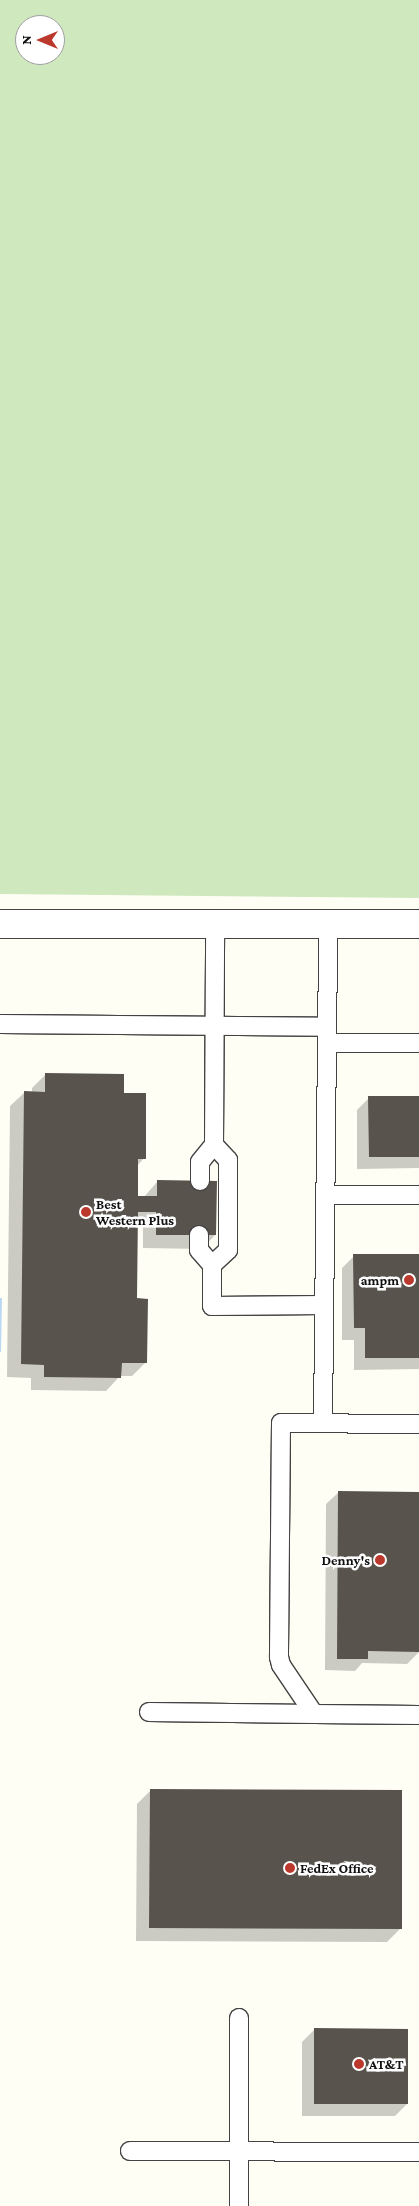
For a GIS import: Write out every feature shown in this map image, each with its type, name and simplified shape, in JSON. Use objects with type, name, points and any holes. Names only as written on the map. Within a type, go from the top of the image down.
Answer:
[{"type":"street","points":[[0,924],[419,924]]},
{"type":"lane","points":[[200,1181],[200,1162],[214,1145],[215,924]]},
{"type":"lane","points":[[323,1423],[328,925]]},
{"type":"lane","points":[[0,1024],[214,1026],[419,1043]]},
{"type":"lane","points":[[212,1264],[228,1250],[228,1160],[214,1145]]},
{"type":"lane","points":[[325,1195],[419,1194]]},
{"type":"lane","points":[[199,1235],[199,1250],[212,1264],[212,1306],[324,1305]]},
{"type":"lane","points":[[314,1714],[281,1665],[279,1657],[281,1423],[419,1424]]},
{"type":"lane","points":[[149,1712],[419,1715]]},
{"type":"lane","points":[[239,2018],[239,2206]]},
{"type":"lane","points":[[130,2151],[419,2152]]},
{"type":"green space","points":[[0,0],[419,0],[419,898],[0,894]]},
{"type":"water","points":[[0,1298],[2,1298],[1,1352],[0,1352]]},
{"type":"building","points":[[45,1073],[124,1074],[124,1093],[146,1093],[146,1159],[138,1159],[138,1196],[157,1196],[157,1180],[217,1181],[216,1235],[156,1235],[156,1212],[138,1212],[137,1298],[148,1299],[147,1363],[122,1363],[121,1378],[44,1377],[44,1365],[21,1364],[24,1091],[45,1092]]},
{"type":"building","points":[[368,1096],[419,1096],[419,1157],[369,1157]]},
{"type":"building","points":[[353,1254],[419,1254],[419,1358],[365,1358],[365,1328],[354,1328]]},
{"type":"building","points":[[338,1491],[419,1492],[419,1652],[368,1651],[368,1659],[337,1659]]},
{"type":"building","points":[[150,1789],[402,1790],[402,1929],[149,1928]]},
{"type":"building","points":[[314,2028],[408,2029],[408,2104],[314,2104]]},
{"type":"place","name":"Best Western Plus","points":[[86,1212]]},
{"type":"place","name":"ampm","points":[[409,1280]]},
{"type":"place","name":"Denny's","points":[[380,1560]]},
{"type":"place","name":"FedEx Office","points":[[290,1868]]},
{"type":"place","name":"AT&T","points":[[359,2064]]}]
